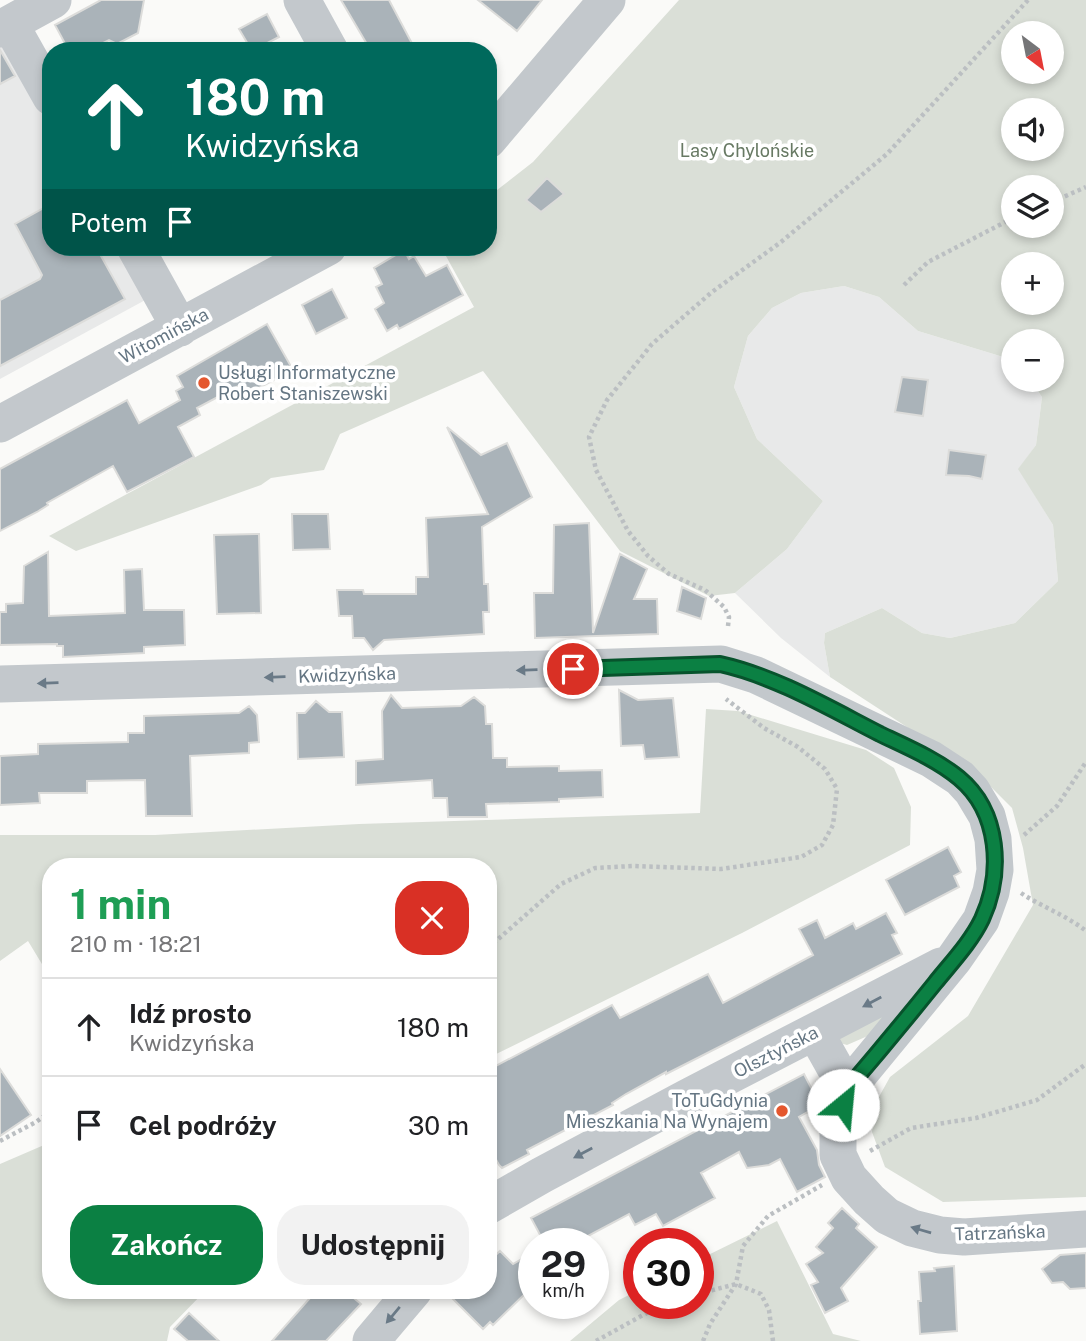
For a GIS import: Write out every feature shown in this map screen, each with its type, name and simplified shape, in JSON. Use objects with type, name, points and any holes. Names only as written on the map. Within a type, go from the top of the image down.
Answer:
[{"type":"street","points":[[42,83],[5,26],[53,0]]},
{"type":"street","points":[[302,0],[325,42]]},
{"type":"street","points":[[497,128],[594,5]]},
{"type":"street","points":[[140,256],[180,328]]},
{"type":"street","name":"Witomińska","points":[[0,424],[312,256]]},
{"type":"street","name":"Tatrzańska","points":[[693,665],[720,664],[756,675],[931,759],[960,778],[981,804],[991,829],[995,860],[991,892],[981,920],[954,960],[847,1089],[838,1126],[838,1155],[849,1178],[887,1216],[912,1228],[940,1235],[964,1237],[1086,1229]]},
{"type":"street","name":"Kwidzyńska","points":[[0,684],[693,665]]},
{"type":"street","name":"Olsztyńska","points":[[497,1201],[554,1168],[954,960]]},
{"type":"street","points":[[815,1032],[847,1089]]},
{"type":"street","points":[[371,1341],[406,1299]]},
{"type":"path","points":[[729,626],[729,617],[724,607],[705,590],[669,574],[648,556],[628,531],[596,470],[589,437],[607,400],[652,344],[712,292],[781,242],[887,154],[1028,0]]},
{"type":"path","points":[[1064,197],[1086,187]]},
{"type":"path","points":[[904,285],[929,262],[1001,224]]},
{"type":"path","points":[[497,940],[561,884],[595,869],[633,866],[721,869],[800,858],[822,845],[833,825],[837,789],[825,769],[798,747],[764,728],[723,697]]},
{"type":"path","points":[[1086,762],[1057,806],[995,860],[1017,891],[1072,920],[1086,932]]},
{"type":"path","points":[[870,1151],[911,1128],[976,1118],[1037,1100],[1086,1064]]},
{"type":"path","points":[[0,1141],[42,1118]]},
{"type":"path","points":[[703,1341],[736,1284],[743,1246],[768,1216],[824,1184]]},
{"type":"path","points":[[714,1290],[736,1284],[761,1294],[769,1310],[773,1341]]},
{"type":"path","points":[[596,1341],[636,1319]]},
{"type":"shaded area","points":[[9,40],[42,101],[42,256],[126,256],[149,298],[0,379],[0,45]]},
{"type":"shaded area","points":[[844,286],[879,297],[918,331],[1001,356],[1001,392],[1038,392],[1042,397],[1036,445],[1019,469],[1053,525],[1058,581],[1015,623],[950,638],[922,633],[882,608],[825,633],[824,643],[830,677],[781,638],[735,593],[787,549],[823,501],[757,439],[734,387],[748,336],[772,308],[801,293]]},
{"type":"green space","name":"Lasy Chylońskie","points":[[679,0],[1086,0],[1086,1197],[943,1202],[885,1167],[872,1132],[875,1104],[890,1077],[968,1016],[1033,905],[1023,848],[1012,808],[976,772],[830,677],[824,643],[825,633],[882,608],[922,633],[950,638],[1015,623],[1058,581],[1053,525],[1018,469],[1036,445],[1042,397],[1038,392],[1064,392],[1064,329],[1001,329],[1001,356],[918,331],[879,297],[844,286],[801,293],[772,308],[748,336],[734,387],[757,439],[823,501],[787,549],[735,593],[709,596],[620,551],[483,371],[340,434],[324,470],[271,478],[261,485],[76,551],[49,536],[474,307],[446,256],[497,256],[497,190],[533,162]]},
{"type":"green space","points":[[706,709],[738,711],[866,750],[894,768],[911,807],[910,845],[742,933],[497,1054],[497,858],[42,858],[42,964],[28,941],[0,961],[0,835],[155,835],[359,824],[700,813]]},
{"type":"green space","points":[[890,1008],[870,1035],[847,1045],[840,1043],[838,1034]]},
{"type":"green space","points":[[42,1146],[42,1299],[197,1299],[170,1327],[167,1341],[0,1341],[0,1164]]},
{"type":"green space","points":[[777,1221],[833,1334],[861,1341],[570,1341],[596,1319],[609,1319],[609,1308],[623,1298],[623,1319],[714,1319],[714,1252]]},
{"type":"building","points":[[101,0],[144,0],[138,33],[121,42],[64,42],[55,25]]},
{"type":"building","points":[[341,0],[389,0],[411,42],[366,42]]},
{"type":"building","points":[[478,0],[542,0],[517,31]]},
{"type":"building","points":[[267,14],[279,37],[269,42],[247,42],[239,29]]},
{"type":"building","points":[[0,50],[15,76],[0,84]]},
{"type":"building","points":[[547,178],[564,194],[541,212],[526,200]]},
{"type":"building","points":[[42,209],[42,256],[101,256],[125,299],[0,366],[0,300],[40,279],[42,275],[15,224]]},
{"type":"building","points":[[394,256],[407,256],[409,259],[414,256],[426,276],[447,265],[463,295],[399,329],[397,325],[387,331],[375,309],[384,303],[376,287],[382,284],[374,268]]},
{"type":"building","points":[[332,289],[347,318],[316,334],[302,305]]},
{"type":"building","points":[[267,324],[293,370],[247,394],[242,384],[197,408],[200,415],[178,427],[194,457],[127,492],[113,466],[0,531],[0,469],[127,400],[139,423],[180,400],[176,391],[183,387],[177,376]]},
{"type":"building","points":[[902,377],[928,380],[923,416],[895,412]]},
{"type":"building","points":[[447,427],[481,455],[507,443],[532,497],[482,527],[484,584],[488,584],[489,612],[483,612],[484,634],[384,640],[373,650],[364,638],[353,638],[352,616],[339,616],[337,590],[363,590],[364,594],[416,594],[416,577],[428,577],[426,518],[488,514]]},
{"type":"building","points":[[949,450],[986,455],[982,479],[946,475]]},
{"type":"building","points":[[292,514],[328,514],[330,549],[293,550]]},
{"type":"building","points":[[589,523],[593,633],[620,554],[647,569],[634,599],[657,599],[658,634],[535,638],[534,593],[553,593],[554,525]]},
{"type":"building","points":[[259,534],[261,613],[217,614],[214,535]]},
{"type":"building","points":[[48,552],[49,616],[125,613],[124,570],[142,569],[144,610],[184,610],[185,645],[144,647],[144,653],[63,657],[63,646],[57,644],[0,645],[0,612],[6,612],[6,604],[23,603],[24,566]]},
{"type":"building","points":[[682,587],[706,598],[701,619],[677,611]]},
{"type":"building","points":[[619,690],[638,700],[673,698],[679,757],[645,759],[643,745],[621,746]]},
{"type":"building","points":[[391,695],[402,708],[461,706],[474,697],[485,706],[486,724],[492,724],[493,758],[507,758],[507,767],[559,766],[559,771],[602,770],[603,797],[559,799],[559,802],[486,804],[487,817],[448,817],[447,798],[433,798],[432,780],[356,785],[356,761],[383,759],[382,711]]},
{"type":"building","points":[[316,701],[329,712],[342,712],[344,757],[298,759],[297,713],[305,713]]},
{"type":"building","points":[[249,706],[257,715],[259,742],[249,743],[249,753],[190,756],[192,816],[146,816],[145,780],[87,781],[87,793],[39,793],[40,803],[0,805],[0,756],[38,754],[38,744],[128,742],[128,733],[144,733],[144,716],[239,713]]},
{"type":"building","points":[[948,847],[961,872],[954,876],[959,887],[905,915],[886,880]]},
{"type":"building","points":[[886,913],[897,933],[892,935],[902,954],[666,1072],[626,1094],[612,1103],[613,1105],[527,1150],[529,1154],[502,1168],[499,1165],[497,1065],[612,1005],[620,1018],[708,974],[723,1003],[813,955],[799,929],[817,920],[825,938],[853,923],[856,929]]},
{"type":"building","points":[[0,1069],[31,1115],[0,1136]]},
{"type":"building","points":[[804,1074],[820,1105],[799,1117],[817,1150],[819,1165],[825,1177],[797,1192],[780,1159],[769,1165],[747,1168],[739,1152],[701,1173],[715,1198],[663,1226],[656,1214],[635,1225],[629,1214],[603,1228],[536,1228],[531,1218]]},
{"type":"building","points":[[842,1208],[859,1224],[856,1228],[877,1247],[841,1288],[848,1301],[825,1313],[811,1285],[818,1282],[806,1264],[823,1253],[816,1247],[833,1228],[828,1223]]},
{"type":"building","points":[[500,1251],[513,1264],[518,1261],[518,1301],[493,1325],[490,1322],[483,1329],[453,1299],[497,1299],[497,1254]]},
{"type":"building","points":[[1086,1253],[1086,1288],[1070,1289],[1063,1282],[1052,1283],[1042,1269],[1060,1255]]},
{"type":"building","points":[[954,1266],[957,1331],[920,1334],[919,1272]]},
{"type":"building","points":[[309,1299],[355,1299],[361,1304],[326,1341],[272,1341]]},
{"type":"building","points":[[189,1313],[219,1341],[188,1341],[174,1329]]},
{"type":"place","name":"Usługi Informatyczne Robert Staniszewski","points":[[204,383]]},
{"type":"place","name":"ToTuGdynia Mieszkania Na Wynajem","points":[[782,1111]]},
{"type":"route","points":[[573,669],[720,664],[736,668],[812,700],[931,759],[960,778],[981,804],[993,839],[996,860],[991,892],[981,920],[954,960],[847,1089],[843,1105]]}]
